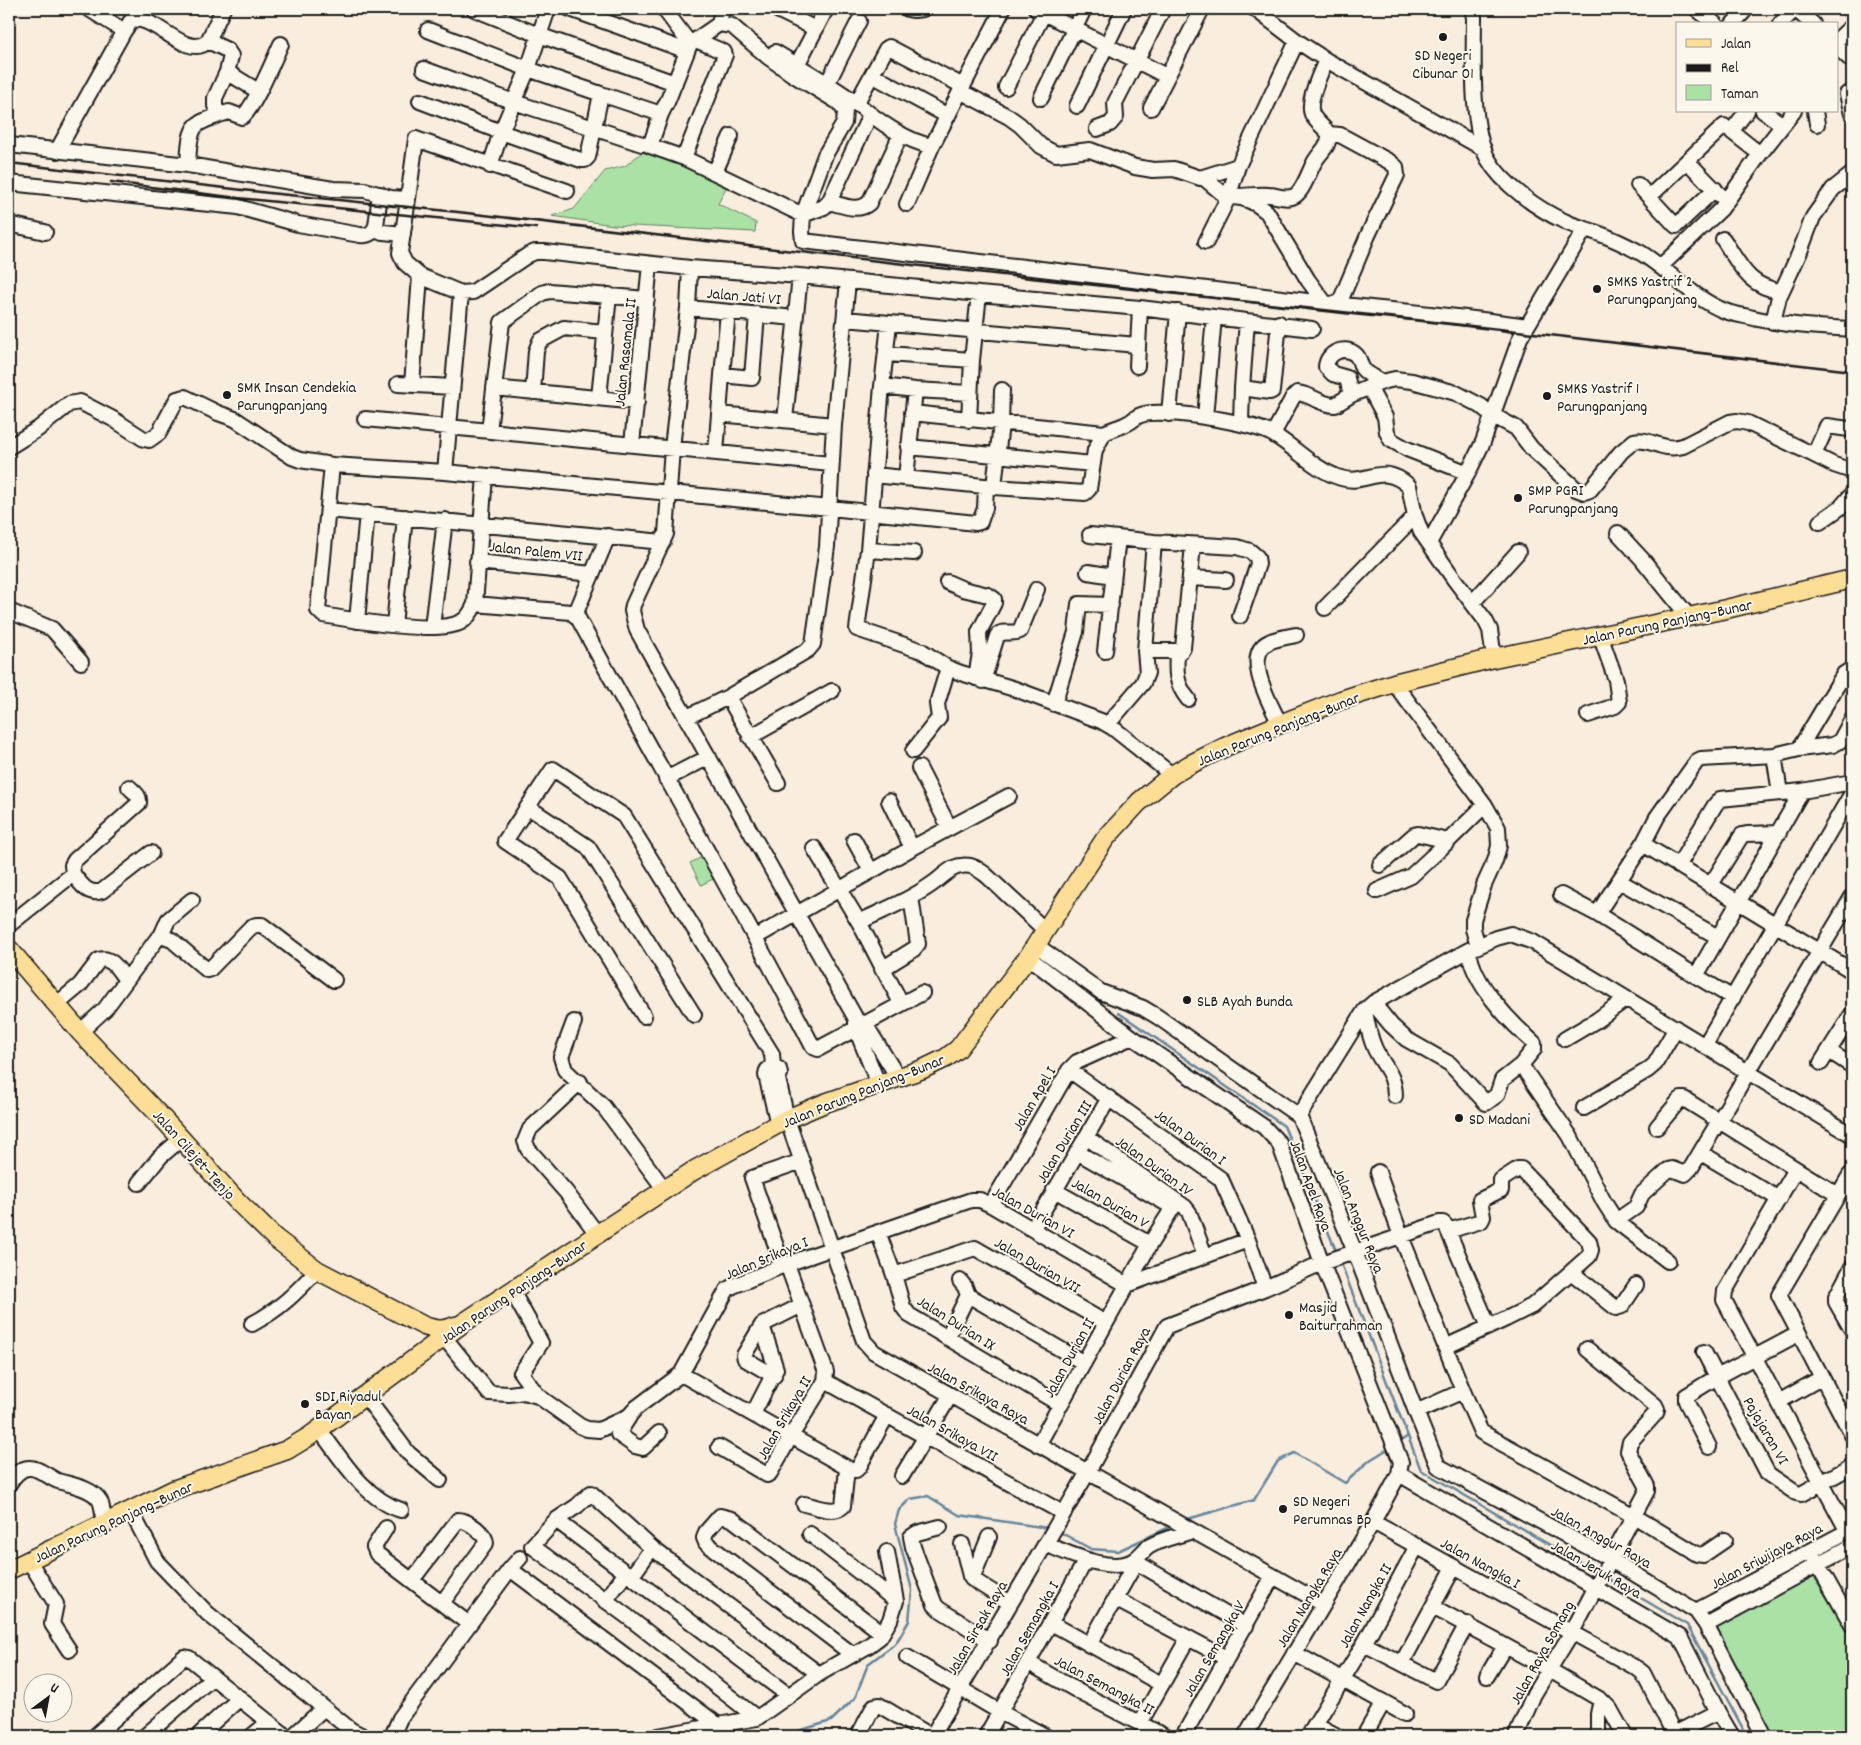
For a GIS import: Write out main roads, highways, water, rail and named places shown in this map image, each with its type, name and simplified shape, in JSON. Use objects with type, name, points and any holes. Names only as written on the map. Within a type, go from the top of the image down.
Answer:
[{"type":"main road","name":"Jalan Parung Panjang–Bunar","points":[[9,1570],[173,1490],[287,1450],[366,1396],[419,1354],[463,1323],[693,1171],[782,1121],[826,1103],[879,1086],[946,1058],[958,1049],[1032,951],[1105,839],[1129,811],[1172,775],[1227,746],[1280,724],[1341,700],[1394,683],[1494,658],[1798,593],[1852,579]]},
{"type":"main road","name":"Jalan Cilejet–Tenjo","points":[[9,949],[80,1032],[238,1202],[275,1238],[317,1270],[414,1321],[434,1330],[444,1330],[463,1323]]},
{"type":"main road","points":[[414,1321],[425,1334],[426,1340],[419,1354]]},
{"type":"waterway","points":[[1119,1013],[1284,1126],[1337,1253]]},
{"type":"waterway","points":[[1340,1261],[1421,1470],[1598,1573]]},
{"type":"waterway","points":[[1398,1443],[1408,1436]]},
{"type":"waterway","points":[[1184,1520],[1254,1500],[1278,1461],[1294,1453],[1345,1483],[1370,1460],[1391,1447]]},
{"type":"waterway","points":[[782,1736],[831,1721],[855,1698],[868,1664],[896,1643],[909,1621],[912,1590],[895,1524],[899,1510],[910,1499],[928,1496],[959,1515],[1048,1528]]},
{"type":"waterway","points":[[1058,1531],[1091,1549],[1118,1551],[1174,1525]]},
{"type":"waterway","points":[[1605,1577],[1687,1625],[1747,1736]]},
{"type":"railway","points":[[9,163],[1508,330],[1852,371]]},
{"type":"railway","points":[[111,182],[238,198],[536,228]]},
{"type":"place","name":"SD Negeri Cibunar 01","points":[[1443,37]]},
{"type":"place","name":"SMKS Yastrif 2 Parungpanjang","points":[[1597,289]]},
{"type":"place","name":"SMK Insan Cendekia Parungpanjang","points":[[227,395]]},
{"type":"place","name":"SMKS Yastrif 1 Parungpanjang","points":[[1547,396]]},
{"type":"place","name":"SMP PGRI Parungpanjang","points":[[1518,498]]},
{"type":"place","name":"SLB Ayah Bunda","points":[[1187,1000]]},
{"type":"place","name":"SD Madani","points":[[1459,1118]]},
{"type":"place","name":"Masjid Baiturrahman","points":[[1289,1315]]},
{"type":"place","name":"SDI Riyadul Bayan","points":[[305,1404]]},
{"type":"place","name":"SD Negeri Perumnas Bp","points":[[1283,1509]]}]
